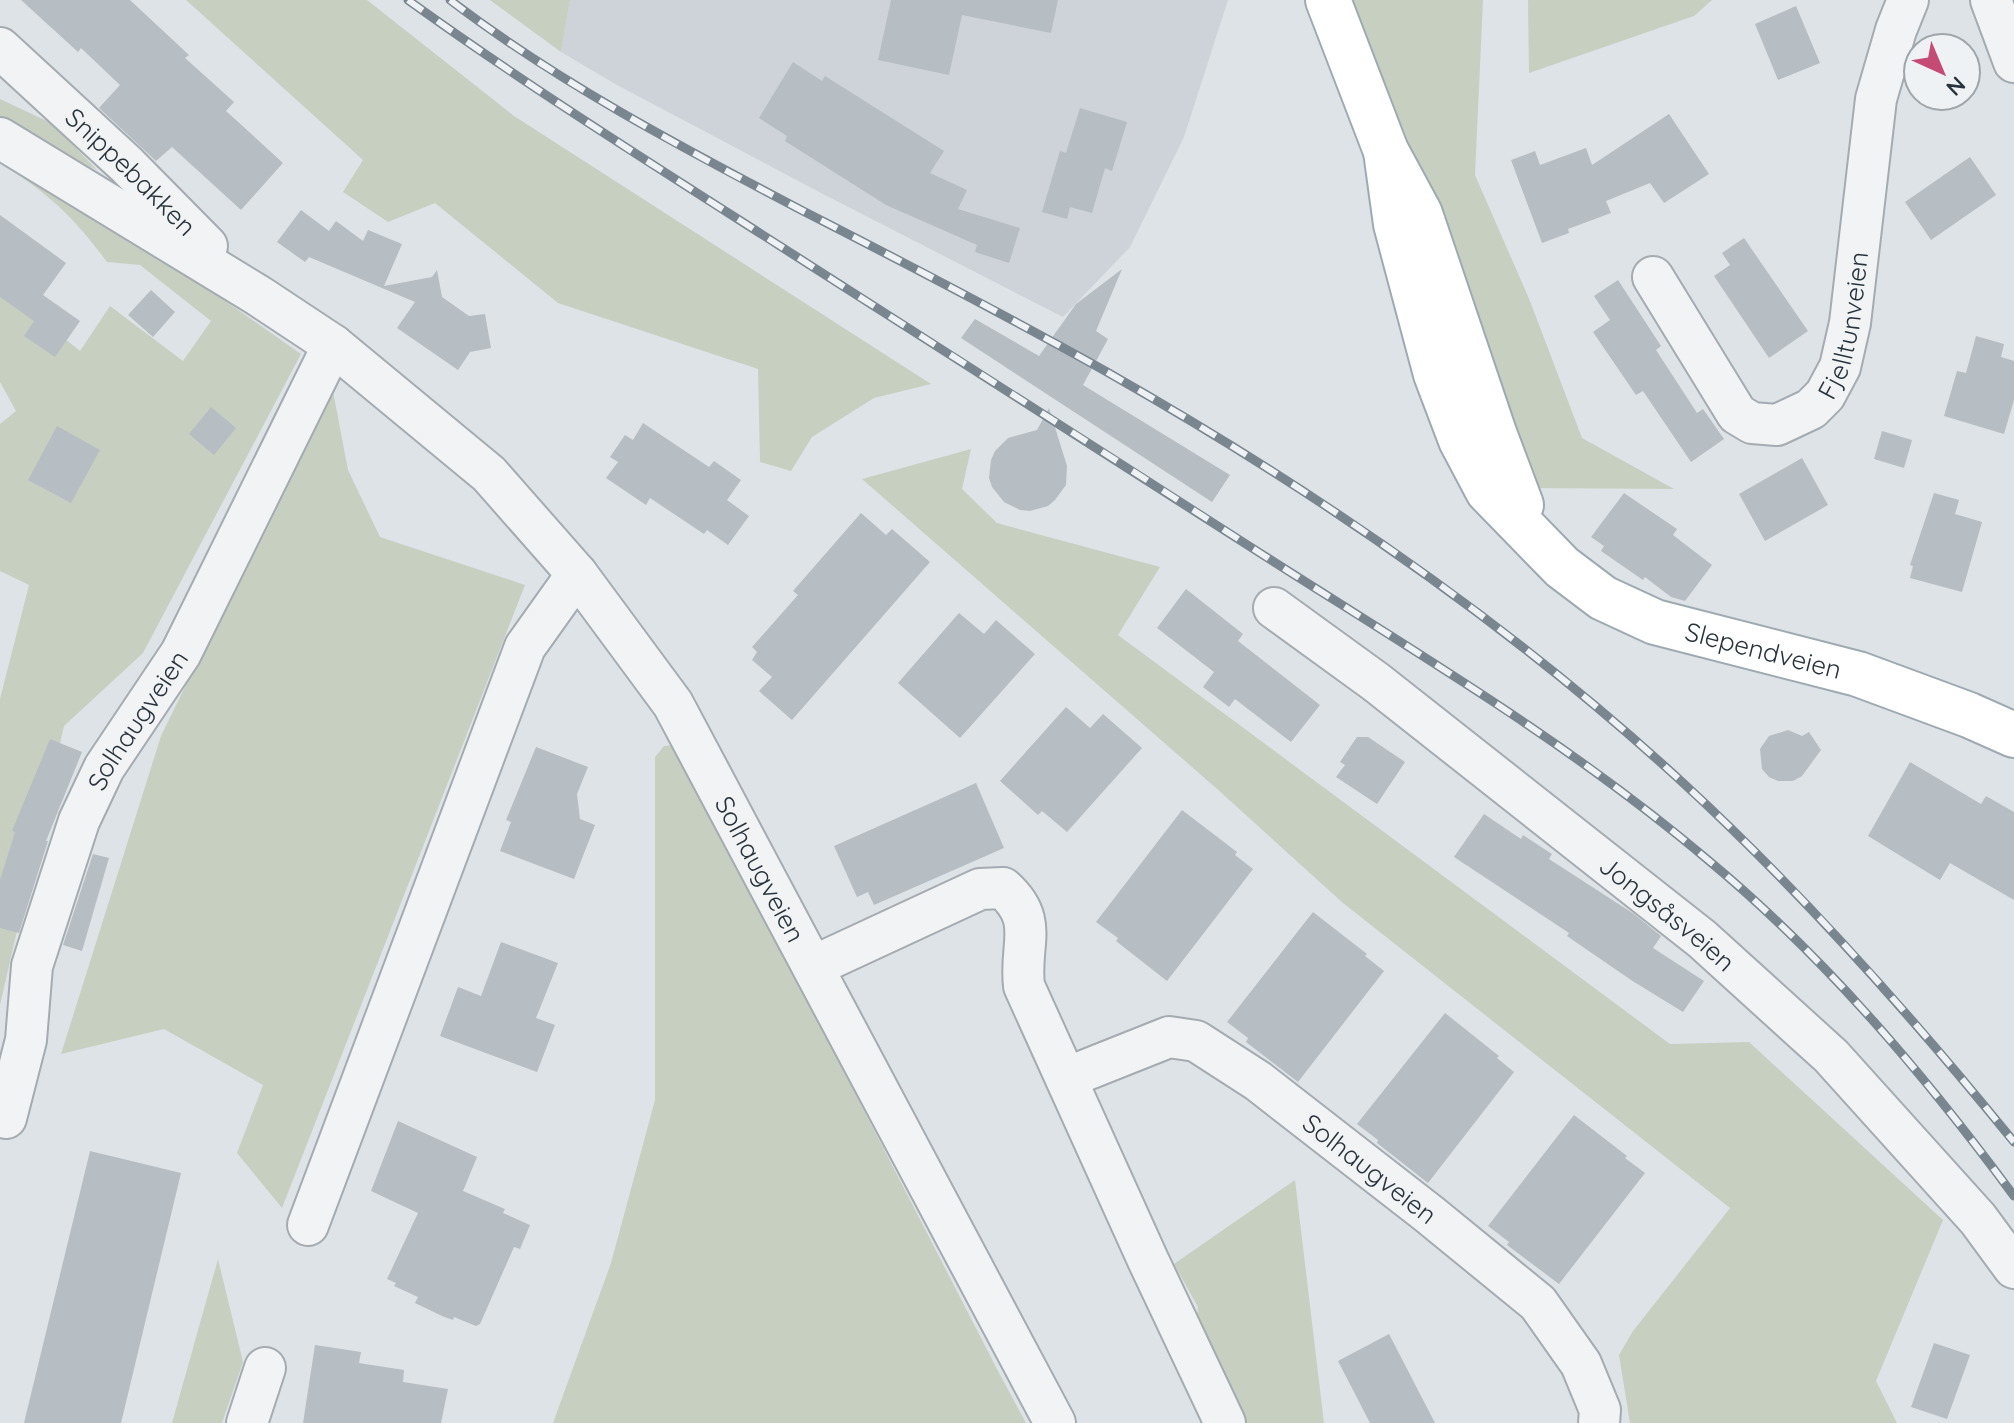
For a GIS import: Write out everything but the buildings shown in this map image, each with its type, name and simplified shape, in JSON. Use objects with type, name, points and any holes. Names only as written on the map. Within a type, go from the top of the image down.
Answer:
[{"type":"main road","name":"Slependveien","points":[[1328,0],[1386,151],[1396,224],[1436,374],[1450,413],[1488,491],[1582,583],[1628,611],[1668,626],[1858,674],[2014,735]]},
{"type":"street","name":"Fjelltunveien","points":[[1653,277],[1737,414],[1752,423],[1777,425],[1811,409],[1825,395],[1840,367],[1850,323],[1876,99],[1908,0]]},
{"type":"street","points":[[1991,0],[2014,62]]},
{"type":"street","name":"Snippebakken","points":[[0,48],[126,164],[259,296]]},
{"type":"street","name":"Solhaugveien","points":[[0,138],[259,296],[333,345],[489,474],[577,574],[673,704],[1055,1423]]},
{"type":"street","name":"Solhaugveien","points":[[6,1118],[26,1040],[32,966],[79,821],[104,768],[181,653],[333,345]]},
{"type":"street","points":[[308,1225],[525,647],[577,574]]},
{"type":"street","name":"Jongsåsveien","points":[[1274,608],[1399,700],[1702,939],[1831,1056],[1978,1219],[2014,1268]]},
{"type":"street","name":"Solhaugveien","points":[[814,966],[980,889],[1003,888],[1017,901],[1027,926],[1021,962],[1024,986],[1225,1423]]},
{"type":"street","name":"Solhaugveien","points":[[1066,1078],[1169,1037],[1196,1041],[1258,1081],[1538,1303],[1581,1364],[1600,1410],[1599,1423]]},
{"type":"street","points":[[247,1423],[265,1368]]},
{"type":"shaded area","points":[[570,0],[1228,0],[1184,137],[1130,247],[1063,317],[821,193],[561,52]]},
{"type":"green space","points":[[186,0],[367,0],[514,116],[931,384],[874,398],[812,437],[791,471],[760,462],[758,369],[558,303],[435,203],[388,222],[343,192],[363,160]]},
{"type":"green space","points":[[490,0],[570,0],[561,52]]},
{"type":"green space","points":[[1340,0],[1483,0],[1475,175],[1530,301],[1582,438],[1674,489],[1529,488]]},
{"type":"green space","points":[[1528,0],[1712,0],[1694,16],[1529,73]]},
{"type":"green space","points":[[0,99],[53,124],[97,170],[0,124]]},
{"type":"green space","points":[[14,172],[114,223],[301,354],[143,653],[64,726],[0,1005],[0,699],[29,585],[0,571],[0,424],[16,411],[0,382],[0,286],[80,351],[110,306],[183,361],[211,321],[140,265],[107,262],[65,212]]},
{"type":"green space","points":[[332,386],[348,470],[380,537],[525,585],[282,1208],[237,1153],[263,1085],[164,1029],[61,1054],[161,736]]},
{"type":"green space","points":[[971,449],[962,489],[997,523],[1160,567],[1118,635],[1670,1044],[1749,1042],[1943,1220],[1876,1381],[1897,1423],[1630,1423],[1619,1355],[1633,1331],[1730,1208],[1343,903],[862,479]]},
{"type":"green space","points":[[676,745],[1026,1423],[553,1423],[611,1263],[655,1100],[655,757],[664,746]]},
{"type":"green space","points":[[1295,1180],[1324,1423],[1236,1423],[1193,1352],[1198,1307],[1174,1264]]},
{"type":"green space","points":[[218,1259],[243,1362],[222,1423],[172,1423]]},
{"type":"railway","points":[[408,0],[592,126],[1425,658],[1598,774],[1708,860],[1833,977],[1908,1061],[2014,1196]]},
{"type":"railway","points":[[450,0],[534,59],[666,138],[1032,331],[1183,416],[1333,510],[1406,560],[1547,666],[1726,823],[1854,956],[2014,1142]]}]
